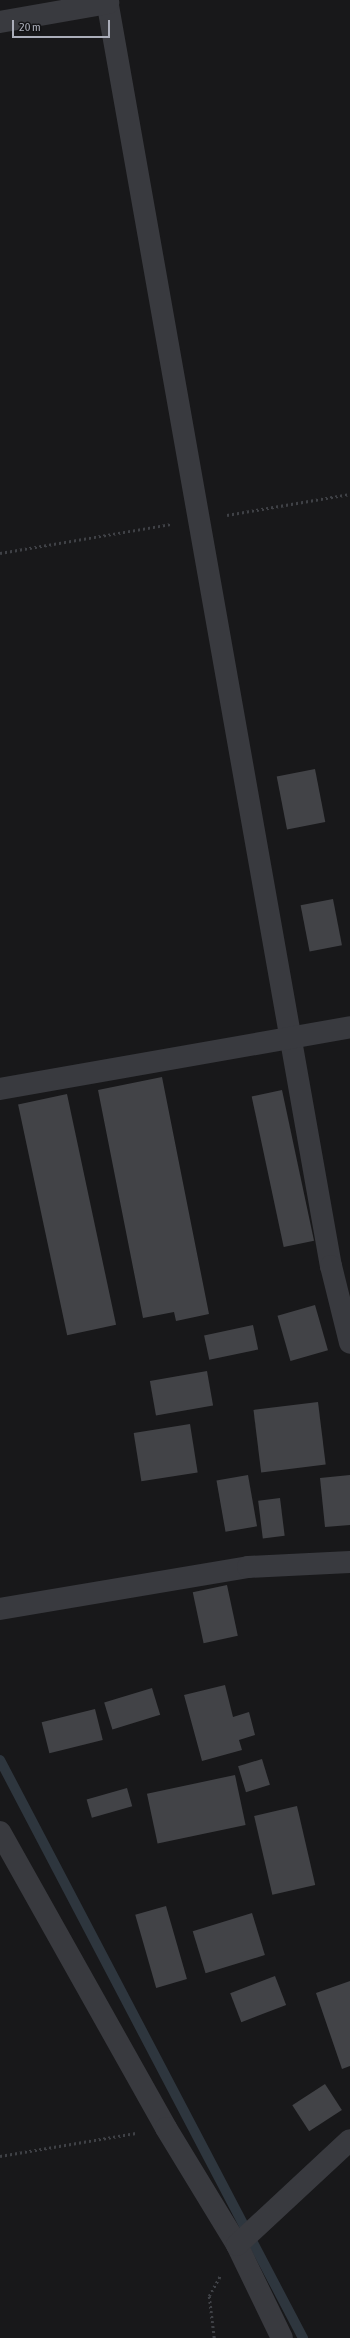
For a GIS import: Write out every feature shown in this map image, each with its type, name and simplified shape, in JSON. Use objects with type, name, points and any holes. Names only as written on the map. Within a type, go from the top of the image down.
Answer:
[{"type":"street","points":[[0,22],[107,2],[331,1266],[350,1343]]},
{"type":"street","points":[[0,1089],[350,1027]]},
{"type":"street","points":[[0,1609],[248,1567],[350,1562]]},
{"type":"street","points":[[0,1832],[166,2128],[237,2245],[282,2338]]},
{"type":"street","points":[[237,2245],[350,2140]]},
{"type":"path","points":[[0,553],[350,494]]},
{"type":"path","points":[[0,2156],[166,2128]]},
{"type":"path","points":[[214,2338],[209,2296],[237,2245]]},
{"type":"building","points":[[315,769],[325,822],[287,829],[277,776]]},
{"type":"building","points":[[333,899],[342,945],[310,951],[301,905]]},
{"type":"building","points":[[162,1077],[209,1314],[176,1321],[174,1312],[143,1318],[98,1090]]},
{"type":"building","points":[[282,1090],[314,1241],[284,1247],[252,1096]]},
{"type":"building","points":[[67,1094],[116,1325],[67,1335],[18,1104]]},
{"type":"building","points":[[315,1305],[328,1350],[290,1361],[278,1316]]},
{"type":"building","points":[[253,1325],[258,1349],[209,1360],[204,1335]]},
{"type":"building","points":[[207,1371],[213,1405],[156,1416],[150,1381]]},
{"type":"building","points":[[318,1402],[326,1465],[261,1472],[253,1410]]},
{"type":"building","points":[[190,1424],[198,1472],[141,1481],[134,1433]]},
{"type":"building","points":[[248,1475],[257,1526],[226,1532],[216,1481]]},
{"type":"building","points":[[350,1475],[350,1525],[325,1527],[320,1478]]},
{"type":"building","points":[[280,1498],[285,1536],[263,1538],[258,1501]]},
{"type":"building","points":[[227,1585],[238,1636],[204,1643],[193,1592]]},
{"type":"building","points":[[225,1685],[233,1717],[249,1712],[255,1735],[239,1740],[242,1750],[202,1761],[184,1695]]},
{"type":"building","points":[[152,1688],[160,1715],[112,1729],[104,1703]]},
{"type":"building","points":[[95,1709],[103,1740],[49,1753],[42,1722]]},
{"type":"building","points":[[262,1759],[270,1785],[246,1792],[238,1766]]},
{"type":"building","points":[[235,1775],[246,1825],[158,1844],[147,1794]]},
{"type":"building","points":[[127,1788],[132,1806],[92,1818],[87,1800]]},
{"type":"building","points":[[297,1806],[315,1885],[272,1895],[254,1816]]},
{"type":"building","points":[[166,1906],[187,1979],[156,1988],[135,1915]]},
{"type":"building","points":[[252,1913],[265,1955],[206,1973],[193,1931]]},
{"type":"building","points":[[275,1976],[286,2005],[241,2022],[230,1993]]},
{"type":"building","points":[[350,1981],[350,2066],[342,2069],[316,1993]]},
{"type":"building","points":[[325,2084],[342,2110],[309,2131],[292,2105]]},
{"type":"waterway","points":[[0,1760],[303,2338]]}]
